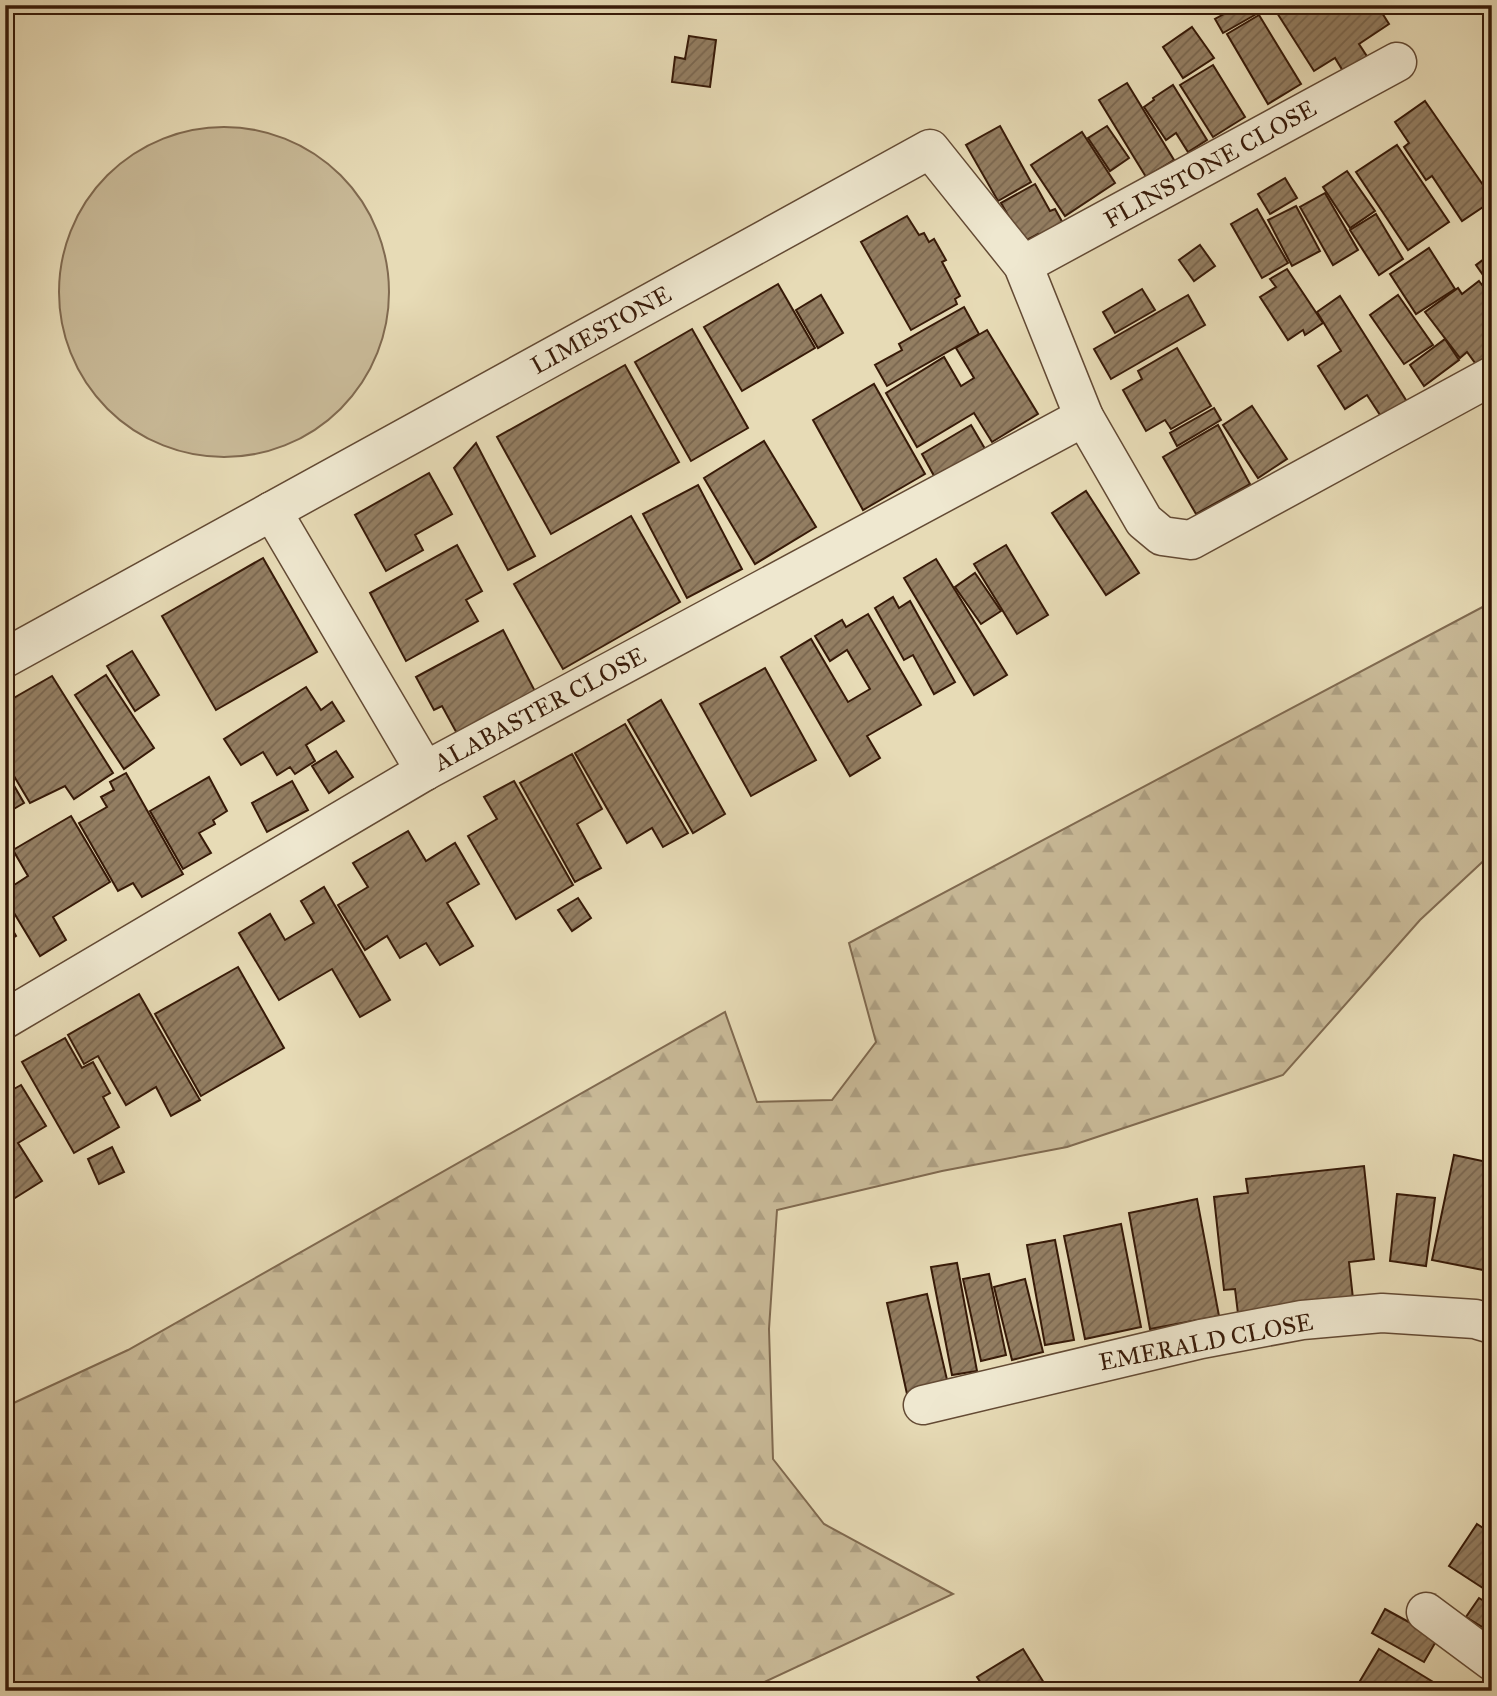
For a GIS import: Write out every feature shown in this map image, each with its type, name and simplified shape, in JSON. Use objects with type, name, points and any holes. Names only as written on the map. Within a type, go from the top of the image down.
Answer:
[{"type":"street","name":"FLINSTONE CLOSE","points":[[1023,265],[1397,62]]},
{"type":"street","name":"LIMESTONE","points":[[5,658],[930,149],[1023,265]]},
{"type":"street","points":[[1023,265],[1084,417],[1144,521],[1162,536],[1191,540],[1492,376]]},
{"type":"street","name":"ALABASTER CLOSE","points":[[5,1018],[425,771],[1084,417]]},
{"type":"street","points":[[272,511],[425,771]]},
{"type":"street","name":"EMERALD CLOSE","points":[[923,1405],[1202,1339],[1302,1320],[1382,1313],[1475,1319],[1492,1324]]},
{"type":"street","points":[[1426,1612],[1492,1661]]},
{"type":"green space","points":[[208,127],[240,127],[272,134],[302,146],[329,164],[352,187],[377,229],[386,260],[389,292],[386,324],[370,370],[352,397],[329,420],[302,438],[272,450],[240,457],[208,457],[176,450],[146,438],[119,420],[96,397],[78,370],[66,340],[59,308],[59,276],[66,244],[78,214],[96,187],[119,164],[146,146],[176,134]]},
{"type":"green space","points":[[1492,602],[1492,853],[1420,920],[1283,1075],[1067,1147],[942,1171],[777,1210],[769,1329],[773,1459],[824,1524],[953,1594],[745,1691],[5,1691],[5,1407],[128,1350],[725,1012],[757,1102],[832,1100],[876,1042],[849,943]]},
{"type":"building","points":[[1225,5],[1256,5],[1260,12],[1223,33],[1215,19],[1224,14],[1220,8]]},
{"type":"building","points":[[1272,5],[1377,5],[1389,24],[1359,44],[1370,61],[1346,76],[1335,58],[1314,71]]},
{"type":"building","points":[[1259,15],[1301,84],[1268,104],[1227,34]]},
{"type":"building","points":[[1192,27],[1214,58],[1183,78],[1163,47]]},
{"type":"building","points":[[689,36],[716,40],[710,87],[672,82],[675,57],[685,59]]},
{"type":"building","points":[[1213,65],[1245,117],[1213,137],[1180,85]]},
{"type":"building","points":[[1127,83],[1174,160],[1146,177],[1099,100]]},
{"type":"building","points":[[1173,85],[1207,140],[1188,152],[1176,133],[1166,140],[1144,107]]},
{"type":"building","points":[[1425,101],[1492,198],[1492,201],[1462,221],[1432,176],[1426,180],[1404,147],[1409,143],[1395,122]]},
{"type":"building","points":[[1000,126],[1031,182],[998,201],[966,145]]},
{"type":"building","points":[[1107,126],[1129,158],[1110,171],[1088,138]]},
{"type":"building","points":[[1082,132],[1115,183],[1065,216],[1031,165]]},
{"type":"building","points":[[1397,145],[1449,222],[1408,250],[1356,172]]},
{"type":"building","points":[[1347,171],[1375,211],[1350,228],[1323,187]]},
{"type":"building","points":[[1285,178],[1297,198],[1270,214],[1258,194]]},
{"type":"building","points":[[1035,184],[1050,211],[1055,209],[1069,234],[1045,248],[1038,234],[1023,242],[1001,203]]},
{"type":"building","points":[[1325,193],[1358,250],[1333,265],[1300,207]]},
{"type":"building","points":[[1296,206],[1320,251],[1292,266],[1268,220]]},
{"type":"building","points":[[1257,209],[1288,263],[1262,278],[1231,224]]},
{"type":"building","points":[[1376,214],[1403,259],[1379,275],[1350,230]]},
{"type":"building","points":[[907,216],[919,235],[924,233],[929,242],[934,239],[946,260],[942,262],[960,296],[955,299],[957,304],[911,330],[861,242]]},
{"type":"building","points":[[1200,245],[1215,266],[1194,281],[1179,260]]},
{"type":"building","points":[[1429,248],[1455,289],[1416,314],[1390,274]]},
{"type":"building","points":[[1492,253],[1492,288],[1476,265]]},
{"type":"building","points":[[1287,269],[1323,323],[1305,335],[1303,330],[1288,340],[1260,297],[1276,287],[1270,279]]},
{"type":"building","points":[[1479,281],[1492,298],[1492,356],[1478,367],[1467,352],[1460,358],[1425,312],[1458,288],[1462,294]]},
{"type":"building","points":[[778,284],[815,348],[742,391],[704,327]]},
{"type":"building","points":[[1142,289],[1155,310],[1115,333],[1103,312]]},
{"type":"building","points":[[821,295],[843,333],[818,348],[796,310]]},
{"type":"building","points":[[1188,295],[1205,325],[1111,379],[1094,349]]},
{"type":"building","points":[[1398,295],[1433,345],[1404,364],[1370,315]]},
{"type":"building","points":[[1340,296],[1411,408],[1386,424],[1367,395],[1345,409],[1318,366],[1341,351],[1317,312]]},
{"type":"building","points":[[964,307],[979,334],[887,386],[875,365],[902,350],[899,344]]},
{"type":"building","points":[[692,329],[748,428],[691,461],[635,362]]},
{"type":"building","points":[[987,330],[1038,414],[992,442],[974,413],[917,447],[886,393],[944,357],[961,386],[974,378],[956,348]]},
{"type":"building","points":[[1445,339],[1459,360],[1424,386],[1410,365]]},
{"type":"building","points":[[1177,348],[1211,406],[1171,429],[1165,420],[1146,431],[1123,390],[1142,379],[1138,371]]},
{"type":"building","points":[[625,365],[679,462],[551,534],[497,437]]},
{"type":"building","points":[[874,384],[925,474],[863,510],[813,420]]},
{"type":"building","points":[[1252,406],[1287,459],[1258,478],[1223,425]]},
{"type":"building","points":[[1214,408],[1221,420],[1177,446],[1170,433]]},
{"type":"building","points":[[971,425],[988,454],[938,483],[922,454]]},
{"type":"building","points":[[1218,425],[1250,484],[1196,514],[1163,457]]},
{"type":"building","points":[[764,441],[816,527],[755,564],[704,478]]},
{"type":"building","points":[[476,443],[535,556],[508,570],[454,468]]},
{"type":"building","points":[[429,473],[452,514],[415,535],[423,550],[386,571],[355,515]]},
{"type":"building","points":[[698,485],[742,569],[687,598],[643,514]]},
{"type":"building","points":[[1086,491],[1139,573],[1106,595],[1052,513]]},
{"type":"building","points":[[631,516],[680,602],[563,669],[514,584]]},
{"type":"building","points":[[457,545],[482,591],[466,600],[478,621],[406,661],[370,593]]},
{"type":"building","points":[[1006,545],[1048,615],[1017,634],[974,564]]},
{"type":"building","points":[[263,558],[317,652],[216,710],[162,616]]},
{"type":"building","points":[[936,559],[1007,675],[974,695],[904,578]]},
{"type":"building","points":[[975,573],[1001,611],[981,624],[955,587]]},
{"type":"building","points":[[893,597],[899,608],[910,601],[955,682],[934,694],[913,655],[904,660],[875,608]]},
{"type":"building","points":[[868,614],[921,705],[867,736],[880,758],[850,776],[781,657],[811,639],[848,702],[870,689],[847,650],[830,661],[815,636],[842,620],[846,627]]},
{"type":"building","points":[[503,630],[538,697],[460,739],[442,706],[434,710],[416,677]]},
{"type":"building","points":[[132,651],[159,695],[135,711],[107,666]]},
{"type":"building","points":[[765,668],[816,760],[751,796],[700,704]]},
{"type":"building","points":[[106,675],[154,748],[124,769],[75,695]]},
{"type":"building","points":[[52,676],[113,773],[74,799],[65,786],[30,803],[5,761],[5,703]]},
{"type":"building","points":[[306,687],[321,710],[332,702],[344,721],[306,745],[315,761],[295,774],[290,767],[277,775],[263,752],[241,765],[224,739]]},
{"type":"building","points":[[661,700],[725,814],[693,833],[628,720]]},
{"type":"building","points":[[625,724],[688,833],[663,847],[652,828],[627,843],[575,753]]},
{"type":"building","points":[[336,751],[353,777],[329,793],[312,766]]},
{"type":"building","points":[[572,754],[602,809],[577,824],[601,868],[575,882],[520,783]]},
{"type":"building","points":[[5,770],[24,803],[5,814]]},
{"type":"building","points":[[126,773],[183,874],[142,897],[133,883],[118,891],[79,823],[107,807],[101,797],[114,790],[110,782]]},
{"type":"building","points":[[209,777],[227,811],[213,820],[215,824],[199,833],[211,853],[183,869],[150,811]]},
{"type":"building","points":[[292,781],[308,810],[267,832],[252,803]]},
{"type":"building","points":[[514,781],[573,885],[516,919],[468,836],[497,819],[484,797]]},
{"type":"building","points":[[71,816],[110,882],[53,917],[66,940],[40,956],[5,898],[5,891],[28,876],[13,850]]},
{"type":"building","points":[[408,831],[426,861],[455,843],[479,884],[447,903],[473,946],[440,965],[426,943],[400,958],[387,936],[365,950],[338,905],[368,887],[353,863]]},
{"type":"building","points":[[324,887],[390,1000],[360,1017],[332,969],[279,1000],[239,933],[270,914],[285,940],[314,923],[301,901]]},
{"type":"building","points":[[578,898],[591,918],[572,931],[558,910]]},
{"type":"building","points":[[5,917],[16,936],[5,943]]},
{"type":"building","points":[[238,967],[284,1048],[201,1096],[155,1014]]},
{"type":"building","points":[[139,994],[200,1100],[171,1116],[156,1087],[126,1105],[98,1056],[84,1064],[68,1035]]},
{"type":"building","points":[[65,1038],[82,1068],[93,1062],[110,1093],[103,1097],[119,1127],[74,1153],[22,1062]]},
{"type":"building","points":[[21,1085],[46,1126],[18,1143],[42,1181],[15,1198],[5,1183],[5,1094]]},
{"type":"building","points":[[112,1147],[124,1172],[99,1184],[88,1159]]},
{"type":"building","points":[[1454,1155],[1492,1163],[1492,1252],[1488,1271],[1432,1260]]},
{"type":"building","points":[[1364,1166],[1374,1259],[1349,1262],[1354,1308],[1239,1322],[1235,1289],[1224,1290],[1214,1197],[1248,1193],[1246,1179]]},
{"type":"building","points":[[1397,1194],[1435,1198],[1426,1266],[1390,1261]]},
{"type":"building","points":[[1197,1199],[1219,1316],[1150,1329],[1129,1213]]},
{"type":"building","points":[[1121,1224],[1141,1327],[1085,1339],[1064,1236]]},
{"type":"building","points":[[1055,1240],[1074,1340],[1045,1345],[1027,1245]]},
{"type":"building","points":[[957,1263],[977,1371],[952,1375],[931,1267]]},
{"type":"building","points":[[989,1274],[1006,1355],[981,1361],[963,1279]]},
{"type":"building","points":[[1025,1279],[1043,1352],[1012,1360],[994,1287]]},
{"type":"building","points":[[927,1294],[948,1384],[907,1394],[887,1303]]},
{"type":"building","points":[[1477,1524],[1492,1534],[1492,1594],[1449,1566]]},
{"type":"building","points":[[1479,1598],[1492,1606],[1492,1633],[1466,1617]]},
{"type":"building","points":[[1385,1609],[1438,1638],[1424,1662],[1372,1633]]},
{"type":"building","points":[[1023,1649],[1049,1691],[986,1691],[977,1677]]},
{"type":"building","points":[[1379,1649],[1448,1691],[1354,1691]]}]
